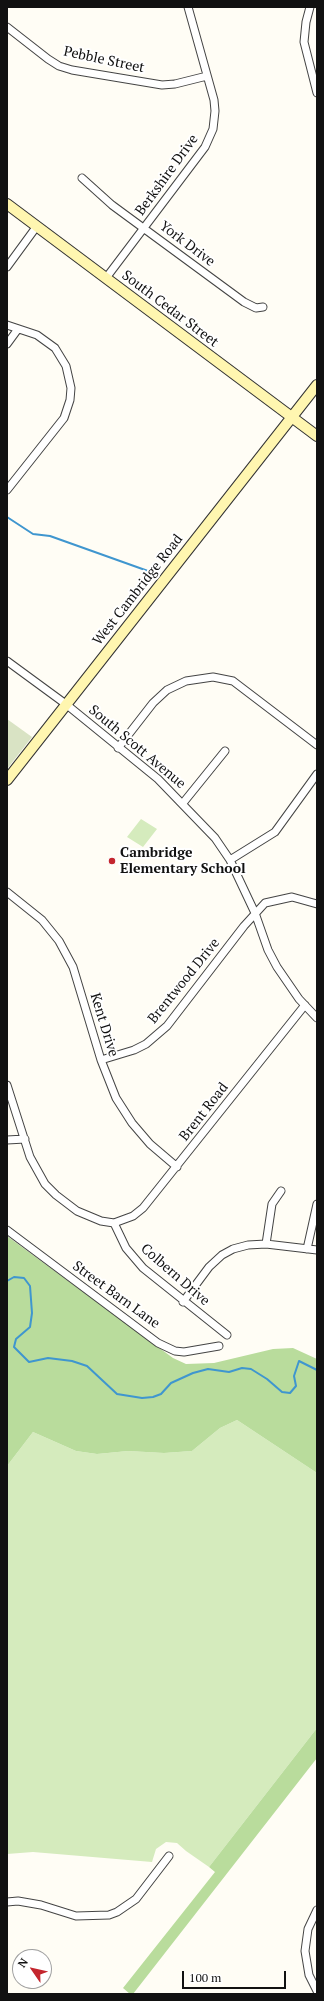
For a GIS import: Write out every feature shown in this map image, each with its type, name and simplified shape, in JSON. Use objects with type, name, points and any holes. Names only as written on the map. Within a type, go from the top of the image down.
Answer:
[{"type":"street","name":"Berkshire Drive","points":[[106,278],[210,138],[213,129],[215,111],[188,7]]},
{"type":"street","points":[[310,7],[304,39],[317,93]]},
{"type":"street","name":"Pebble Street","points":[[7,27],[48,59],[59,66],[72,70],[162,85],[175,84],[207,76]]},
{"type":"street","name":"York Drive","points":[[82,178],[94,190],[244,302],[256,308],[263,307]]},
{"type":"street","name":"South Cedar Street","points":[[7,204],[317,436]]},
{"type":"street","points":[[7,267],[37,226]]},
{"type":"street","points":[[7,325],[37,335],[46,340],[61,356],[70,377],[70,397],[68,409],[58,427],[7,490]]},
{"type":"street","points":[[7,344],[18,329]]},
{"type":"street","name":"West Cambridge Road","points":[[7,780],[317,385]]},
{"type":"street","name":"South Scott Avenue","points":[[7,661],[66,704],[118,748],[158,779],[183,803],[215,838],[230,860],[255,913]]},
{"type":"street","points":[[118,748],[156,700],[176,685],[193,679],[213,677],[233,681],[317,745]]},
{"type":"street","points":[[183,803],[225,751]]},
{"type":"street","points":[[230,860],[275,832],[317,774]]},
{"type":"street","name":"Kent Drive","points":[[7,892],[42,920],[66,953],[72,967],[101,1060],[116,1098],[132,1122],[150,1144],[177,1167]]},
{"type":"street","name":"Brentwood Drive","points":[[101,1060],[134,1050],[146,1044],[167,1026],[255,913],[265,903],[284,897],[292,897],[317,904]]},
{"type":"street","points":[[255,913],[270,954],[287,983],[304,1005],[317,1018]]},
{"type":"street","name":"Brent Road","points":[[114,1223],[133,1216],[143,1208],[304,1005]]},
{"type":"street","points":[[7,1086],[37,1171],[56,1195],[66,1204],[101,1222],[114,1223]]},
{"type":"street","points":[[7,1140],[25,1139]]},
{"type":"street","points":[[266,1244],[272,1204],[281,1192]]},
{"type":"street","points":[[307,1249],[317,1204]]},
{"type":"street","name":"Colbern Drive","points":[[114,1223],[126,1248],[135,1259],[183,1302],[227,1335]]},
{"type":"street","name":"Street Barn Lane","points":[[7,1230],[158,1343],[174,1351],[184,1352],[219,1346]]},
{"type":"street","points":[[183,1302],[209,1267],[222,1255],[233,1249],[248,1245],[266,1244],[317,1250]]},
{"type":"street","points":[[7,1902],[18,1901],[41,1905],[76,1916],[109,1915],[117,1912],[136,1899],[169,1856]]},
{"type":"street","points":[[317,1910],[308,1929],[305,1951],[309,1975],[317,1992]]},
{"type":"green space","points":[[7,719],[32,737],[7,769]]},
{"type":"green space","points":[[141,819],[157,829],[143,847],[127,837]]},
{"type":"green space","points":[[7,1236],[173,1358],[186,1364],[214,1363],[273,1349],[293,1348],[317,1359],[317,1473],[237,1420],[220,1428],[192,1451],[164,1453],[128,1451],[97,1454],[76,1451],[33,1432],[7,1466]]},
{"type":"green space","points":[[237,1420],[317,1473],[317,1728],[209,1867],[177,1843],[166,1842],[156,1849],[152,1862],[33,1852],[7,1854],[7,1466],[33,1432],[76,1451],[97,1454],[128,1451],[164,1453],[192,1451],[220,1428]]},
{"type":"green space","points":[[317,1728],[317,1758],[133,1994],[130,1994],[123,1988],[215,1872],[209,1867]]},
{"type":"waterway","points":[[7,517],[33,534],[50,536],[148,571]]},
{"type":"waterway","points":[[7,1281],[14,1277],[24,1278],[30,1286],[32,1313],[30,1327],[16,1339],[14,1347],[29,1362],[48,1358],[72,1361],[87,1366],[117,1394],[142,1398],[153,1397],[161,1394],[171,1383],[193,1373],[208,1369],[229,1372],[242,1368],[251,1369],[267,1379],[282,1392],[290,1393],[296,1386],[294,1376],[299,1361],[317,1370]]},
{"type":"place","name":"Cambridge Elementary School","points":[[112,861]]}]
